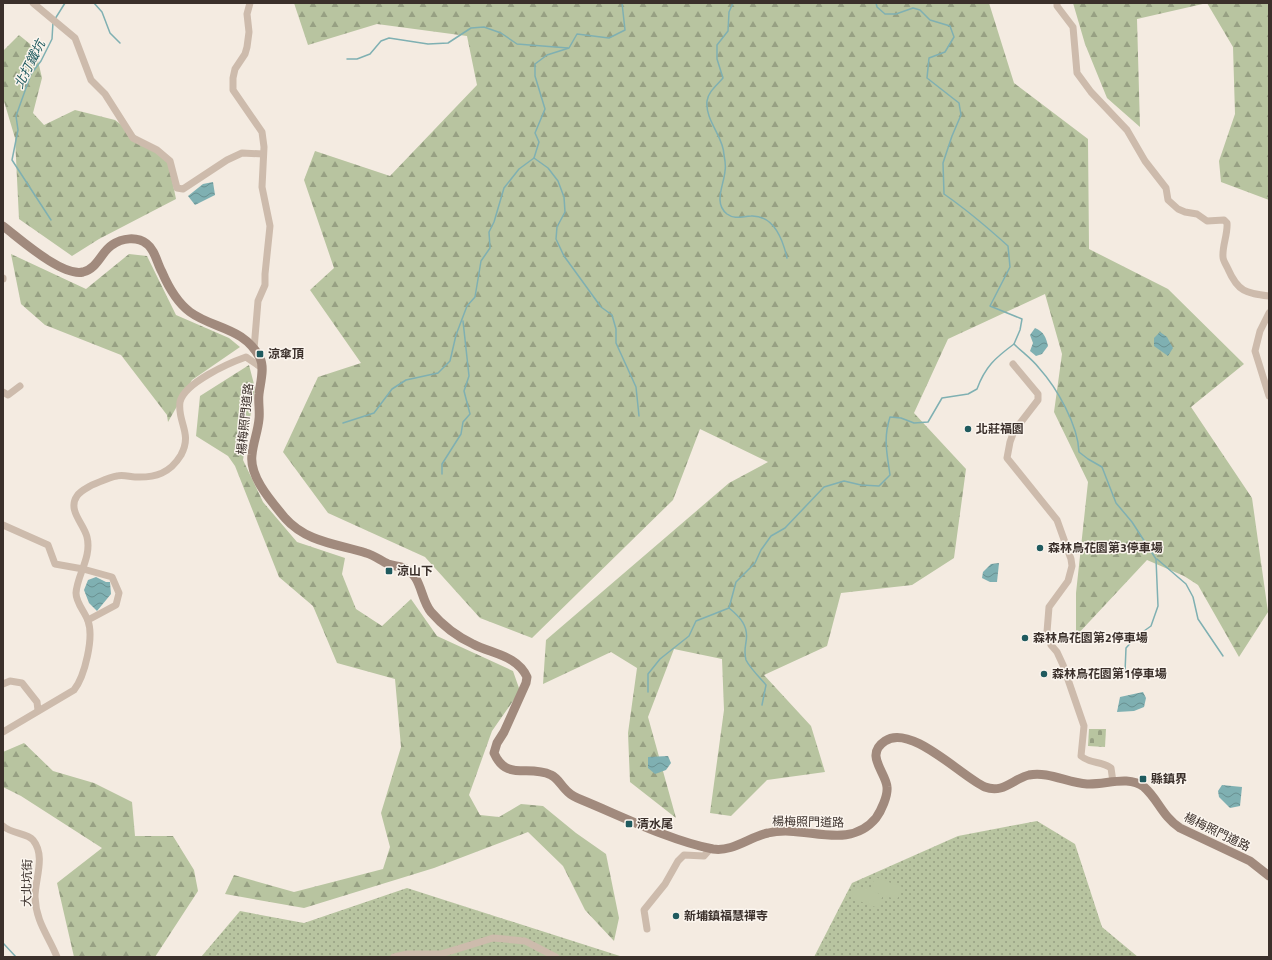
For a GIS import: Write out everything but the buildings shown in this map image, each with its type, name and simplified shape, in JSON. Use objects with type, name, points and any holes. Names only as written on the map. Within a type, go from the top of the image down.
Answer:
[{"type":"street","points":[[33,3],[75,38],[91,80],[105,94],[133,138],[157,150],[170,161],[177,188],[183,189],[227,160],[242,154],[263,154]]},
{"type":"street","points":[[250,3],[247,14],[249,32],[247,46],[245,54],[235,69],[233,90],[262,132],[262,187],[270,226],[264,274],[265,285],[258,301],[254,349]]},
{"type":"street","points":[[1057,3],[1057,6],[1072,27],[1077,74],[1091,92],[1127,130],[1145,161],[1166,188],[1168,200],[1178,209],[1197,214],[1207,221],[1224,220],[1227,223],[1223,258],[1231,276],[1239,289],[1248,294],[1269,296]]},
{"type":"street","name":"楊梅照門道路","points":[[4,230],[47,259],[73,272],[83,272],[96,264],[112,245],[130,238],[136,238],[146,243],[152,250],[170,286],[184,307],[203,319],[231,330],[254,349],[262,360],[262,368],[258,394],[259,418],[251,458],[263,491],[287,520],[301,533],[322,541],[368,554],[388,564],[405,568],[414,575],[428,609],[451,632],[474,645],[511,659],[525,673],[527,677],[526,683],[504,732],[497,743],[494,753],[501,766],[510,770],[534,771],[550,775],[568,792],[582,800],[684,841],[711,848],[725,849],[767,833],[779,831],[847,836],[863,831],[877,817],[883,804],[887,787],[877,764],[877,755],[880,747],[885,741],[891,738],[899,738],[917,743],[931,750],[984,786],[995,789],[1003,788],[1028,775],[1038,774],[1072,782],[1089,784],[1129,780],[1144,787],[1172,823],[1187,832],[1250,861],[1269,876]]},
{"type":"street","points":[[1269,313],[1260,332],[1255,351],[1269,396]]},
{"type":"street","points":[[3,732],[16,726],[38,710],[64,696],[79,684],[91,636],[88,620],[76,595],[88,549],[87,537],[74,509],[77,496],[85,489],[118,475],[147,477],[160,475],[169,470],[181,454],[187,440],[180,402],[184,394],[203,378],[233,361],[246,357],[262,368]]},
{"type":"street","points":[[1013,364],[1038,394],[1038,400],[1014,431],[1007,458],[1057,520],[1071,559],[1072,566],[1068,581],[1049,607],[1046,632],[1051,645],[1057,652],[1063,665],[1084,726],[1081,756],[1085,760],[1105,764],[1111,768],[1113,782]]},
{"type":"street","points":[[3,392],[8,395],[20,386]]},
{"type":"street","points":[[3,525],[48,545],[55,564],[83,569],[112,577],[118,592],[116,605],[88,620]]},
{"type":"street","points":[[3,684],[10,681],[22,682],[38,702],[38,710]]},
{"type":"street","name":"大北坑街","points":[[3,826],[13,833],[28,836],[33,840],[38,849],[40,862],[35,897],[39,922],[57,957]]},
{"type":"street","points":[[647,929],[644,910],[665,884],[678,861],[684,855],[704,856],[711,848]]},
{"type":"street","points":[[394,957],[407,954],[441,954],[492,938],[525,941],[556,957]]},
{"type":"green space","points":[[294,3],[989,3],[1014,83],[1088,139],[1089,249],[1168,289],[1244,364],[1191,407],[1252,498],[1268,612],[1239,657],[1198,585],[1184,576],[1147,560],[1076,636],[1076,593],[1088,482],[1054,412],[1062,354],[1045,294],[948,339],[914,413],[966,469],[954,558],[912,585],[841,593],[827,646],[764,675],[811,726],[825,772],[767,780],[731,816],[710,813],[724,710],[722,659],[674,649],[648,717],[676,818],[630,782],[628,733],[637,668],[611,652],[543,684],[546,640],[729,483],[768,462],[700,429],[673,500],[532,638],[480,618],[425,557],[328,513],[283,452],[318,377],[361,363],[310,290],[334,268],[304,180],[315,151],[390,176],[477,85],[467,36],[377,24],[308,45]]},
{"type":"green space","points":[[1073,3],[1207,3],[1137,19],[1140,127],[1107,98],[1085,44]]},
{"type":"green space","points":[[1207,3],[1269,3],[1269,200],[1221,182],[1219,161],[1235,114],[1233,47]]},
{"type":"green space","points":[[19,35],[35,48],[42,78],[33,113],[44,125],[75,110],[115,120],[168,160],[176,199],[99,239],[72,256],[19,219],[15,138],[3,98],[3,51]]},
{"type":"green space","points":[[11,254],[86,289],[129,254],[147,256],[176,315],[229,338],[240,347],[192,380],[168,422],[167,415],[121,355],[45,325],[21,304]]},
{"type":"green space","points":[[249,365],[255,388],[243,460],[263,502],[297,542],[345,558],[342,574],[356,609],[382,626],[411,599],[437,636],[513,671],[520,691],[492,731],[469,795],[480,815],[499,817],[521,804],[543,806],[576,833],[606,854],[619,918],[614,941],[585,910],[563,866],[528,832],[434,868],[304,908],[225,894],[234,875],[294,892],[383,869],[390,847],[381,813],[401,747],[395,679],[337,663],[313,606],[279,577],[235,466],[228,456],[196,436],[200,396]]},
{"type":"green space","points":[[1089,729],[1106,729],[1105,747],[1088,746]]},
{"type":"green space","points":[[24,743],[53,771],[94,783],[132,802],[135,836],[173,836],[194,870],[198,891],[155,957],[74,957],[57,883],[102,848],[21,796],[3,787],[3,752]]},
{"type":"green space","points":[[1037,821],[1075,844],[1102,927],[1138,957],[814,957],[852,883],[958,836]]},
{"type":"green space","points":[[875,877],[902,887],[897,900],[870,890]]},
{"type":"green space","points":[[856,885],[883,895],[878,908],[851,898]]},
{"type":"green space","points":[[407,888],[623,957],[201,957],[240,911],[304,923]]},
{"type":"water","points":[[213,182],[215,195],[195,205],[188,196],[203,184]]},
{"type":"water","points":[[1035,328],[1041,331],[1044,335],[1048,346],[1042,354],[1036,356],[1030,351],[1033,343],[1030,335]]},
{"type":"water","points":[[1160,332],[1167,337],[1173,348],[1168,356],[1154,346],[1154,338]]},
{"type":"water","points":[[999,563],[997,582],[990,582],[982,578],[983,572],[991,564]]},
{"type":"water","points":[[96,577],[106,582],[110,582],[111,594],[97,611],[89,603],[84,590],[88,580]]},
{"type":"water","points":[[1143,692],[1146,698],[1144,707],[1134,711],[1117,712],[1120,697]]},
{"type":"water","points":[[668,756],[671,763],[666,770],[655,774],[648,768],[648,757]]},
{"type":"water","points":[[1222,785],[1242,787],[1240,806],[1230,808],[1219,797],[1218,791]]},
{"type":"waterway","name":"北打鐵坑","points":[[55,19],[65,3]]},
{"type":"waterway","name":"北打鐵坑","points":[[94,3],[102,12],[110,33],[120,43]]},
{"type":"waterway","points":[[343,423],[374,413],[392,389],[406,380],[438,373],[450,361],[456,335],[467,306],[475,297],[481,261],[490,248],[489,232],[494,222],[504,188],[519,169],[534,158],[539,142],[535,133],[545,109],[535,76],[535,64],[547,55],[569,48],[577,34],[609,38],[625,30],[622,3]]},
{"type":"waterway","points":[[733,3],[729,12],[728,31],[717,45],[717,59],[723,78],[711,92],[707,101],[709,115],[721,142],[725,161],[724,176],[720,194],[721,205],[723,210],[730,216],[759,217],[771,224],[780,237],[787,258]]},
{"type":"waterway","points":[[876,3],[877,7],[885,14],[896,14],[913,8],[920,10],[930,20],[950,26],[954,37],[945,52],[929,58],[927,78],[959,103],[961,115],[943,163],[944,194],[961,206],[1008,246],[1010,267],[990,306],[1022,319],[1020,330],[1014,344],[1036,365],[1053,386],[1071,419],[1078,441],[1079,452],[1102,467],[1116,503],[1132,522],[1156,559],[1158,606],[1151,626],[1137,636],[1126,648],[1125,672]]},
{"type":"waterway","name":"北打鐵坑","points":[[51,220],[12,160],[18,130],[16,116],[31,74],[41,61],[52,39],[53,22]]},
{"type":"waterway","points":[[347,59],[357,59],[370,54],[381,41],[389,38],[428,44],[448,43],[471,28],[484,27],[501,33],[517,44],[568,48]]},
{"type":"waterway","points":[[534,158],[548,168],[558,181],[564,197],[565,212],[557,227],[556,239],[564,256],[601,307],[612,315],[616,329],[616,343],[636,387],[639,416]]},
{"type":"waterway","points":[[442,474],[442,464],[461,434],[463,422],[470,414],[464,391],[469,376],[463,321]]},
{"type":"waterway","points":[[648,692],[648,674],[660,659],[689,636],[696,621],[729,608],[736,582],[755,563],[761,550],[771,536],[785,528],[824,487],[844,481],[861,485],[879,486],[890,475],[886,439],[890,417],[901,418],[914,423],[928,422],[942,398],[968,394],[977,389],[983,375],[991,364],[1014,344]]},
{"type":"waterway","points":[[1157,559],[1186,584],[1193,597],[1198,619],[1223,656]]},
{"type":"waterway","points":[[729,608],[740,618],[745,627],[747,636],[745,651],[746,660],[766,685],[762,705]]},
{"type":"waterway","points":[[3,943],[16,957]]},
{"type":"place","name":"涼傘頂","points":[[260,354]]},
{"type":"place","name":"北莊福園","points":[[968,429]]},
{"type":"place","name":"森林鳥花園第3停車場","points":[[1040,548]]},
{"type":"place","name":"涼山下","points":[[389,571]]},
{"type":"place","name":"森林鳥花園第2停車場","points":[[1025,638]]},
{"type":"place","name":"森林鳥花園第1停車場","points":[[1044,674]]},
{"type":"place","name":"縣鎮界","points":[[1143,779]]},
{"type":"place","name":"清水尾","points":[[629,824]]},
{"type":"place","name":"新埔鎮福慧禪寺","points":[[676,916]]}]
